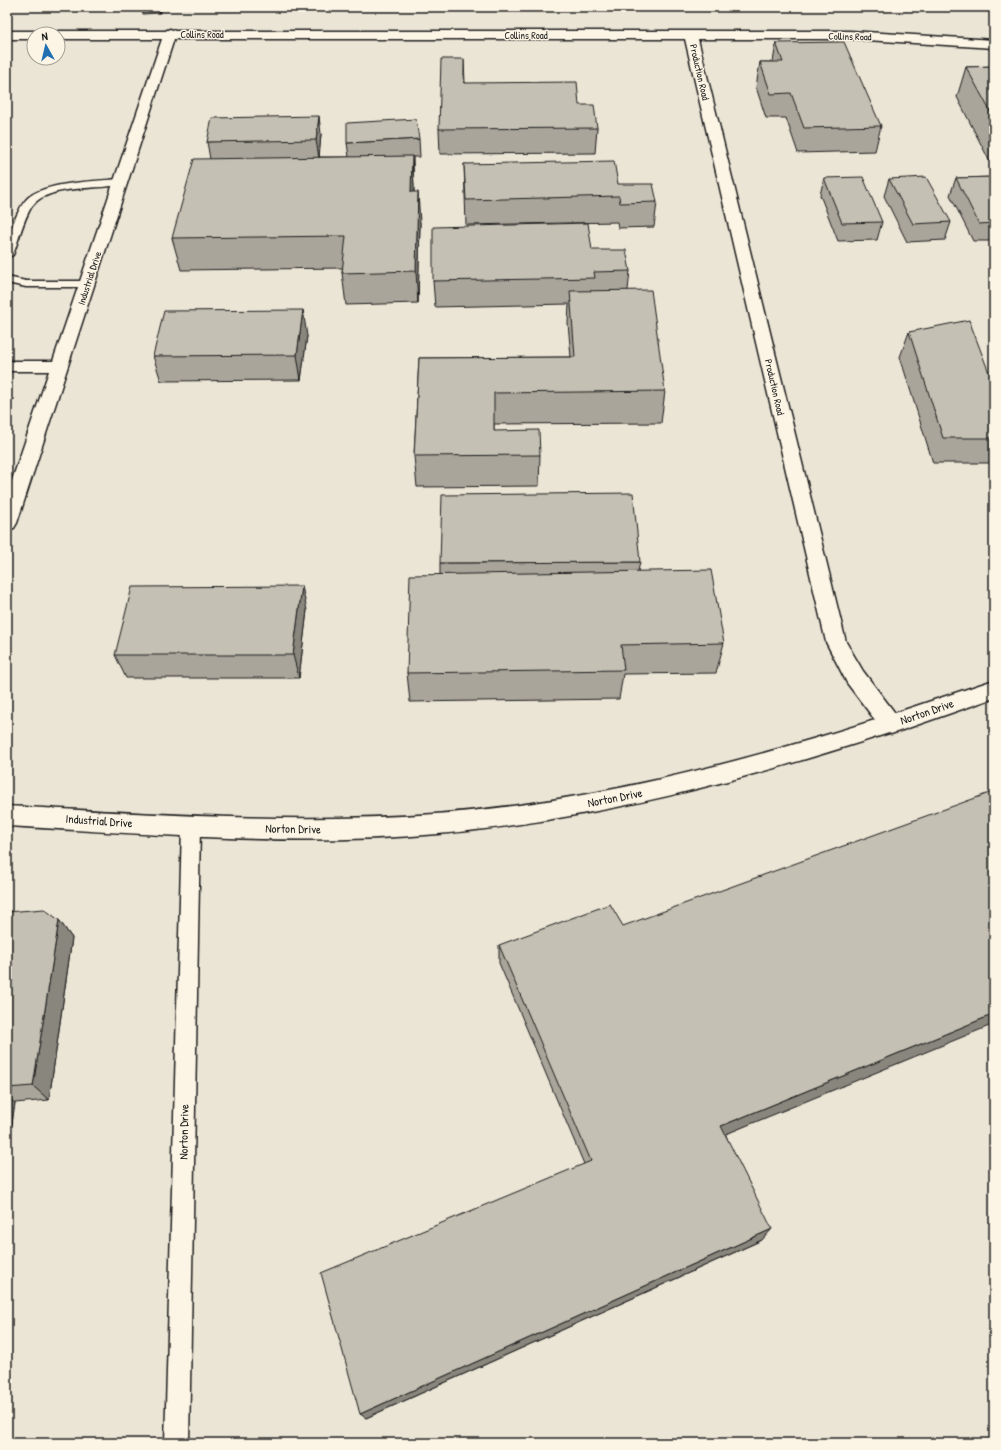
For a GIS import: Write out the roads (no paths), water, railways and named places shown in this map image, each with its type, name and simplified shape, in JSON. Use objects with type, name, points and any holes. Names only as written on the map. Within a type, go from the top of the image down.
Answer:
[{"type":"street","name":"Industrial Drive","points":[[7,523],[170,34]]},
{"type":"street","points":[[7,35],[26,35]]},
{"type":"street","name":"Collins Road","points":[[66,35],[850,35],[994,44]]},
{"type":"street","name":"Production Road","points":[[691,36],[836,642],[855,677],[891,725]]},
{"type":"street","points":[[7,366],[60,366]]},
{"type":"street","name":"Norton Drive","points":[[191,827],[327,830],[438,824],[544,812],[668,788],[840,741],[994,689]]},
{"type":"street","name":"Industrial Drive","points":[[7,816],[191,827]]},
{"type":"lane","points":[[7,255],[28,203],[40,194],[54,189],[121,182]]},
{"type":"lane","points":[[7,280],[26,284],[87,284]]},
{"type":"lane","name":"Norton Drive","points":[[177,1443],[191,827]]}]
